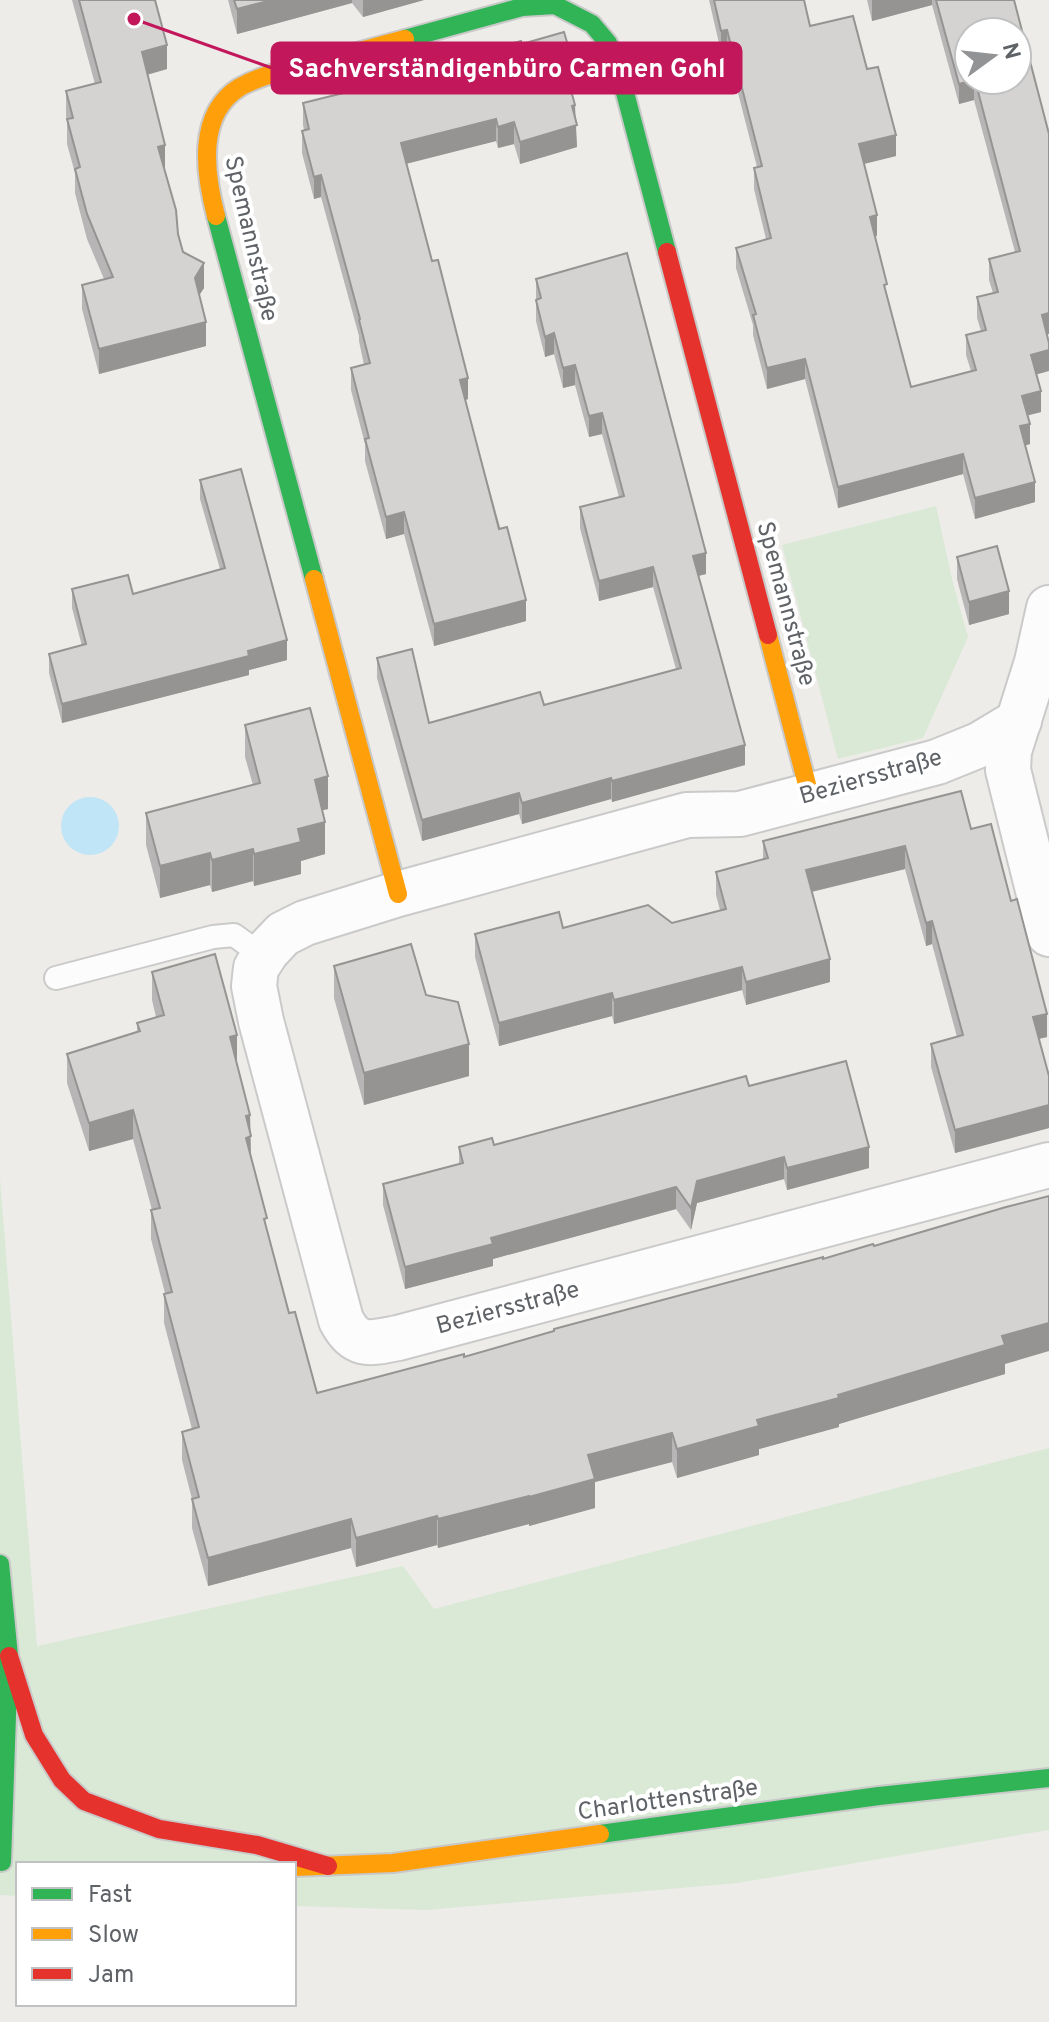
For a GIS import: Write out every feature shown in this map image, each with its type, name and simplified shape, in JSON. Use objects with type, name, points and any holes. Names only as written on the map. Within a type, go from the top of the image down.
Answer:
[{"type":"street","name":"Spemannstraße","points":[[398,894],[213,204],[206,172],[205,146],[210,124],[222,105],[236,90],[247,85],[281,72],[522,7],[555,5],[592,24],[608,43],[618,66],[810,796]]},
{"type":"street","points":[[1049,608],[1037,662],[1009,751],[1008,770],[1049,934]]},
{"type":"street","name":"Beziersstraße","points":[[1019,721],[979,745],[937,762],[740,814],[687,815],[398,894],[305,923],[283,934],[263,956],[256,968],[254,986],[341,1320],[347,1333],[372,1343],[1049,1165]]},
{"type":"street","points":[[0,1564],[9,1656],[5,1862]]},
{"type":"street","points":[[9,1656],[34,1735],[62,1780],[84,1801],[159,1829],[257,1845],[330,1867]]},
{"type":"street","name":"Charlottenstraße","points":[[296,1867],[393,1863],[879,1796],[1049,1778]]},
{"type":"lane","points":[[56,978],[213,937],[234,935],[263,956]]},
{"type":"green space","points":[[936,506],[968,637],[923,738],[838,759],[782,545]]},
{"type":"green space","points":[[0,1178],[37,1646],[403,1566],[434,1609],[1049,1448],[1049,1830],[738,1883],[426,1910],[296,1906],[296,1862],[16,1862],[16,1896],[0,1895]]},
{"type":"water","points":[[90,797],[111,805],[119,826],[111,847],[90,855],[69,847],[61,826],[69,805]]},
{"type":"building","points":[[79,0],[155,0],[167,45],[142,52],[165,145],[158,147],[176,210],[183,252],[204,263],[195,278],[206,322],[99,349],[82,285],[113,277],[87,214],[75,169],[80,167],[67,119],[73,118],[66,91],[101,82]]},
{"type":"building","points":[[234,0],[272,0],[237,9]]},
{"type":"building","points":[[714,0],[804,0],[810,26],[853,16],[867,69],[878,67],[896,135],[859,144],[877,215],[870,217],[887,284],[884,285],[911,387],[976,370],[966,335],[986,330],[977,297],[998,292],[989,259],[1020,251],[979,96],[1033,96],[1033,73],[1049,134],[1049,313],[1042,315],[1049,350],[1031,355],[1041,391],[1022,396],[1030,424],[1020,426],[1035,482],[975,498],[963,454],[838,487],[805,359],[767,368],[753,315],[756,314],[736,248],[771,238],[754,168],[762,166],[727,30],[721,31]]},
{"type":"building","points":[[936,0],[1014,0],[1018,16],[953,16],[953,62]]},
{"type":"building","points":[[564,32],[575,69],[566,72],[577,125],[520,142],[514,122],[498,127],[496,119],[401,143],[432,261],[438,260],[468,378],[460,380],[499,529],[507,527],[526,600],[434,624],[404,512],[386,517],[365,439],[369,438],[351,368],[370,363],[321,175],[314,177],[302,131],[309,129],[303,103],[384,83],[385,91],[482,66],[478,53]]},
{"type":"building","points":[[627,253],[706,553],[693,556],[745,745],[522,803],[519,793],[422,820],[377,658],[412,649],[429,723],[540,692],[544,705],[681,668],[653,567],[599,581],[580,507],[624,496],[602,413],[589,416],[575,365],[563,368],[554,333],[545,337],[536,300],[541,298],[536,279]]},
{"type":"building","points":[[241,469],[287,640],[248,651],[249,656],[62,704],[49,654],[86,644],[72,589],[128,575],[133,594],[225,568],[200,480]]},
{"type":"building","points":[[997,546],[1009,591],[969,602],[957,557]]},
{"type":"building","points":[[310,708],[328,776],[315,780],[325,822],[298,829],[301,842],[254,854],[253,849],[212,860],[210,853],[160,866],[146,813],[260,783],[245,725]]},
{"type":"building","points":[[961,791],[971,829],[991,824],[1011,901],[1017,899],[1047,1014],[1033,1017],[1049,1076],[1049,1105],[955,1130],[931,1044],[963,1035],[932,921],[926,923],[905,846],[806,870],[830,959],[746,982],[742,967],[614,1000],[612,993],[499,1023],[475,934],[559,912],[563,928],[648,905],[672,923],[726,909],[716,872],[768,858],[763,841]]},
{"type":"building","points":[[411,944],[426,995],[458,1002],[469,1044],[364,1073],[334,966]]},
{"type":"building","points":[[215,954],[237,1035],[230,1037],[250,1115],[246,1116],[251,1136],[246,1138],[267,1218],[264,1219],[289,1313],[295,1312],[317,1393],[464,1354],[464,1357],[554,1329],[874,1246],[1049,1196],[1049,1323],[1002,1336],[1005,1345],[838,1395],[839,1398],[757,1420],[759,1426],[677,1449],[672,1433],[588,1455],[595,1479],[356,1538],[351,1519],[208,1558],[192,1499],[199,1497],[182,1432],[199,1427],[164,1294],[172,1292],[151,1210],[160,1208],[133,1110],[89,1123],[67,1054],[140,1031],[137,1023],[164,1015],[152,972]]},
{"type":"building","points":[[846,1061],[869,1147],[787,1168],[784,1157],[697,1181],[691,1208],[676,1187],[491,1238],[493,1244],[405,1267],[383,1184],[463,1163],[459,1147],[492,1138],[494,1145],[746,1076],[749,1086]]},
{"type":"traffic: fast","points":[[405,39],[522,7],[555,5],[592,24],[608,43],[618,66],[667,252]]},
{"type":"traffic: fast","points":[[216,216],[314,579]]},
{"type":"traffic: fast","points":[[0,1564],[9,1656],[2,1862]]},
{"type":"traffic: fast","points":[[600,1834],[879,1796],[1049,1778]]},
{"type":"traffic: slow","points":[[216,216],[209,182],[207,146],[216,113],[226,99],[240,87],[268,75],[405,39]]},
{"type":"traffic: slow","points":[[314,579],[398,894]]},
{"type":"traffic: slow","points":[[768,635],[810,796]]},
{"type":"traffic: slow","points":[[296,1867],[393,1863],[600,1834]]},
{"type":"traffic: jam","points":[[667,252],[768,635]]},
{"type":"traffic: jam","points":[[9,1656],[34,1735],[62,1780],[84,1801],[159,1829],[257,1845],[328,1866]]},
{"type":"place","name":"Sachverständigenbüro Carmen Gohl","points":[[134,19]]}]
